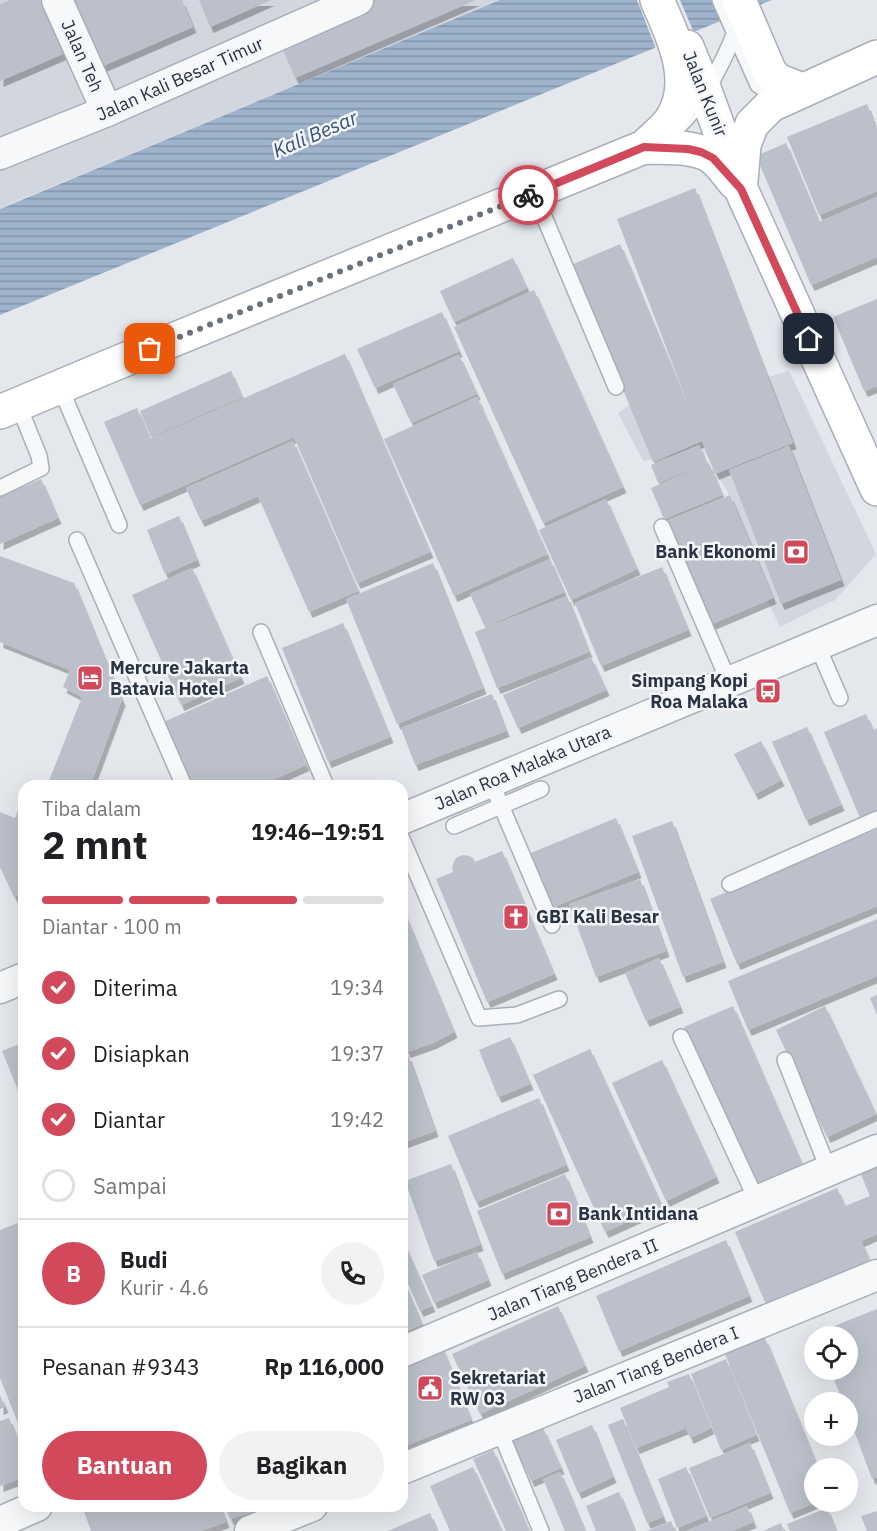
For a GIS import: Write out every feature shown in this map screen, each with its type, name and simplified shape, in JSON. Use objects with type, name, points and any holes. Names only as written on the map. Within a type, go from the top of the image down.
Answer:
[{"type":"street","name":"Jalan Teh","points":[[57,0],[107,111]]},
{"type":"street","name":"Jalan Kali Besar Timur","points":[[0,154],[107,111],[358,0]]},
{"type":"street","points":[[9,408],[644,147],[670,121],[678,105],[687,64],[657,0]]},
{"type":"street","name":"Jalan Kunir","points":[[666,0],[687,64],[741,189]]},
{"type":"street","points":[[741,19],[770,72],[777,80],[802,90]]},
{"type":"street","points":[[741,189],[744,146],[752,124],[771,105],[877,57]]},
{"type":"street","points":[[644,147],[701,152],[713,158],[741,189],[877,489]]},
{"type":"street","name":"Jalan Roa Malaka Utara","points":[[408,817],[496,794],[729,682],[877,620]]},
{"type":"street","points":[[0,988],[18,980]]},
{"type":"street","name":"Jalan Tiang Bendera II","points":[[408,1349],[877,1150]]},
{"type":"street","name":"Jalan Tiang Bendera I","points":[[408,1467],[877,1275]]},
{"type":"street","points":[[0,1522],[23,1512]]},
{"type":"street","points":[[250,1531],[297,1512]]},
{"type":"lane","points":[[687,64],[724,59],[741,19],[720,0]]},
{"type":"lane","points":[[534,193],[616,387]]},
{"type":"lane","points":[[60,387],[119,525]]},
{"type":"lane","points":[[0,488],[41,468],[39,456],[9,408]]},
{"type":"lane","points":[[662,527],[729,682]]},
{"type":"lane","points":[[77,540],[181,780]]},
{"type":"lane","points":[[261,632],[323,780]]},
{"type":"lane","points":[[817,645],[840,698]]},
{"type":"lane","points":[[454,826],[496,794],[541,789]]},
{"type":"lane","points":[[496,794],[552,925]]},
{"type":"lane","points":[[730,884],[877,819]]},
{"type":"lane","points":[[408,854],[479,1018],[517,1015],[559,999]]},
{"type":"lane","points":[[681,1037],[757,1202]]},
{"type":"lane","points":[[785,1060],[829,1171]]},
{"type":"lane","points":[[500,1429],[541,1531]]},
{"type":"shaded area","points":[[0,0],[502,0],[0,208]]},
{"type":"shaded area","points":[[789,371],[876,554],[835,600],[780,627],[733,530],[726,511],[734,503],[704,451],[643,461],[618,413],[658,385],[684,401]]},
{"type":"water","name":"Kali Besar","points":[[500,0],[772,0],[0,315],[0,209]]},
{"type":"pier","points":[[637,0],[680,0],[695,35],[656,49]]},
{"type":"building","points":[[10,0],[40,0],[63,54],[0,81],[0,4]]},
{"type":"building","points":[[67,0],[182,0],[193,27],[96,69]]},
{"type":"building","points":[[199,0],[271,0],[210,27]]},
{"type":"building","points":[[374,0],[476,0],[295,78],[279,41]]},
{"type":"building","points":[[867,104],[875,126],[877,125],[877,191],[819,215],[787,137]]},
{"type":"building","points":[[786,143],[819,222],[877,197],[877,257],[811,285],[756,156]]},
{"type":"building","points":[[695,188],[793,443],[715,474],[702,441],[653,462],[571,265],[620,244],[695,423],[617,219]]},
{"type":"building","points":[[513,258],[527,288],[454,322],[440,291]]},
{"type":"building","points":[[534,290],[623,487],[543,523],[454,327]]},
{"type":"building","points":[[877,299],[877,386],[864,391],[833,317]]},
{"type":"building","points":[[442,312],[459,351],[375,388],[357,349]]},
{"type":"building","points":[[345,354],[430,552],[357,583],[294,437],[140,505],[104,422],[137,408],[150,439]]},
{"type":"building","points":[[459,355],[477,394],[411,423],[393,384]]},
{"type":"building","points":[[231,371],[242,397],[151,437],[140,411]]},
{"type":"building","points":[[477,397],[547,554],[454,596],[384,439]]},
{"type":"building","points":[[293,441],[358,591],[309,612],[258,496],[201,521],[186,488]]},
{"type":"building","points":[[699,445],[706,463],[658,483],[651,465]]},
{"type":"building","points":[[789,446],[841,580],[781,604],[729,470]]},
{"type":"building","points":[[709,463],[722,495],[664,519],[651,488]]},
{"type":"building","points":[[41,479],[58,518],[0,544],[0,497]]},
{"type":"building","points":[[730,495],[773,598],[707,626],[664,522]]},
{"type":"building","points":[[606,499],[637,569],[571,600],[539,530]]},
{"type":"building","points":[[179,516],[197,560],[165,574],[147,530]]},
{"type":"building","name":"Mercure Jakarta Batavia Hotel","points":[[0,556],[74,583],[122,700],[92,780],[49,780],[82,697],[63,687],[70,670],[0,642]]},
{"type":"building","points":[[550,559],[564,592],[485,627],[470,594]]},
{"type":"building","points":[[433,563],[483,688],[397,724],[346,599]]},
{"type":"building","points":[[662,567],[688,630],[601,666],[575,603]]},
{"type":"building","points":[[192,568],[241,678],[181,705],[132,595]]},
{"type":"building","points":[[567,596],[589,652],[497,688],[475,632]]},
{"type":"building","points":[[343,623],[390,737],[328,762],[282,648]]},
{"type":"building","points":[[591,657],[606,690],[518,728],[503,695]]},
{"type":"building","points":[[267,676],[306,765],[272,780],[184,780],[159,724]]},
{"type":"building","points":[[492,694],[506,731],[415,765],[401,728]]},
{"type":"building","points":[[866,714],[873,730],[877,728],[877,811],[860,818],[824,732]]},
{"type":"building","points":[[807,727],[841,805],[806,820],[772,742]]},
{"type":"building","points":[[761,741],[781,780],[755,794],[734,754]]},
{"type":"building","points":[[18,810],[18,895],[14,897],[0,867],[0,812],[15,818]]},
{"type":"building","points":[[616,818],[638,872],[549,909],[526,855]]},
{"type":"building","points":[[672,821],[723,962],[683,977],[632,836]]},
{"type":"building","points":[[877,829],[877,906],[737,964],[710,899]]},
{"type":"building","points":[[502,851],[554,974],[487,1002],[436,879],[453,872],[454,862],[460,856],[469,856],[475,862]]},
{"type":"building","points":[[640,879],[666,951],[596,977],[569,904]]},
{"type":"building","points":[[877,919],[877,976],[748,1030],[728,981]]},
{"type":"building","points":[[408,921],[454,1032],[433,1043],[408,1052]]},
{"type":"building","points":[[659,958],[680,1007],[646,1021],[625,973]]},
{"type":"building","points":[[877,995],[877,1015],[870,998]]},
{"type":"building","points":[[733,1006],[802,1164],[753,1186],[684,1027]]},
{"type":"building","points":[[825,1006],[876,1114],[827,1137],[776,1030]]},
{"type":"building","points":[[510,1037],[530,1084],[498,1097],[479,1050]]},
{"type":"building","points":[[18,1044],[18,1090],[2,1051]]},
{"type":"building","points":[[590,1049],[662,1206],[605,1232],[533,1075]]},
{"type":"building","points":[[408,1055],[435,1131],[408,1141]]},
{"type":"building","points":[[662,1060],[716,1177],[666,1201],[612,1083]]},
{"type":"building","points":[[539,1098],[566,1165],[476,1202],[448,1136]]},
{"type":"building","points":[[451,1164],[480,1245],[434,1261],[408,1189],[408,1180]]},
{"type":"building","points":[[877,1165],[877,1234],[861,1241],[871,1264],[768,1309],[735,1232],[837,1188],[845,1206],[870,1196],[860,1172]]},
{"type":"building","points":[[565,1174],[590,1237],[502,1274],[477,1211]]},
{"type":"building","points":[[18,1223],[18,1423],[0,1378],[0,1230]]},
{"type":"building","points":[[726,1240],[749,1296],[619,1351],[596,1296]]},
{"type":"building","points":[[408,1252],[432,1306],[420,1311],[408,1284]]},
{"type":"building","points":[[477,1252],[488,1280],[434,1303],[422,1275]]},
{"type":"building","points":[[408,1292],[422,1324],[408,1330]]},
{"type":"building","points":[[558,1306],[585,1366],[480,1414],[452,1354]]},
{"type":"building","points":[[877,1309],[877,1477],[872,1479],[858,1441],[858,1392],[839,1392],[834,1380],[858,1380],[858,1326],[834,1326]]},
{"type":"building","points":[[765,1338],[804,1434],[804,1446],[809,1446],[814,1458],[804,1458],[804,1507],[790,1513],[725,1354]]},
{"type":"building","name":"Sekretariat RW 03","points":[[440,1342],[471,1420],[408,1445],[408,1355]]},
{"type":"building","points":[[726,1359],[756,1435],[721,1450],[691,1374]]},
{"type":"building","points":[[689,1374],[711,1428],[690,1438],[686,1428],[636,1448],[620,1408],[669,1387],[667,1382]]},
{"type":"building","points":[[0,1395],[5,1407],[0,1409]]},
{"type":"building","points":[[9,1418],[18,1441],[18,1479],[0,1486],[0,1421]]},
{"type":"building","points":[[623,1419],[663,1517],[647,1523],[608,1425]]},
{"type":"building","points":[[592,1425],[613,1477],[578,1493],[556,1440]]},
{"type":"building","points":[[543,1428],[561,1468],[531,1481],[512,1441]]},
{"type":"building","points":[[750,1443],[770,1493],[710,1518],[689,1468]]},
{"type":"building","points":[[493,1450],[529,1531],[506,1531],[473,1459]]},
{"type":"building","points":[[473,1467],[502,1531],[450,1531],[430,1486]]},
{"type":"building","points":[[686,1467],[706,1516],[677,1528],[658,1479]]},
{"type":"building","points":[[560,1472],[585,1531],[565,1531],[543,1479]]},
{"type":"building","points":[[619,1492],[635,1531],[596,1531],[586,1506]]},
{"type":"building","points":[[747,1506],[753,1522],[731,1531],[686,1531]]},
{"type":"building","points":[[877,1511],[877,1531],[867,1531],[861,1516]]},
{"type":"building","points":[[84,1512],[222,1512],[226,1522],[201,1531],[91,1531]]},
{"type":"building","points":[[227,1512],[252,1512],[230,1519]]},
{"type":"building","points":[[817,1512],[829,1512],[836,1531],[790,1531],[787,1524]]},
{"type":"building","points":[[430,1513],[437,1531],[388,1531]]},
{"type":"building","points":[[671,1521],[675,1531],[647,1531]]},
{"type":"building","points":[[781,1523],[784,1531],[763,1531]]},
{"type":"way so far","points":[[150,349],[528,195]]},
{"type":"place","name":"Bank Ekonomi","points":[[796,552]]},
{"type":"place","name":"Mercure Jakarta Batavia Hotel","points":[[90,678]]},
{"type":"place","name":"Simpang Kopi Roa Malaka","points":[[768,691]]},
{"type":"place","name":"GBI Kali Besar","points":[[516,917]]},
{"type":"place","name":"Bank Intidana","points":[[559,1214]]},
{"type":"place","name":"Sekretariat RW 03","points":[[430,1388]]},
{"type":"route","points":[[528,195],[644,147],[688,149],[713,158],[741,189],[809,339]]}]
